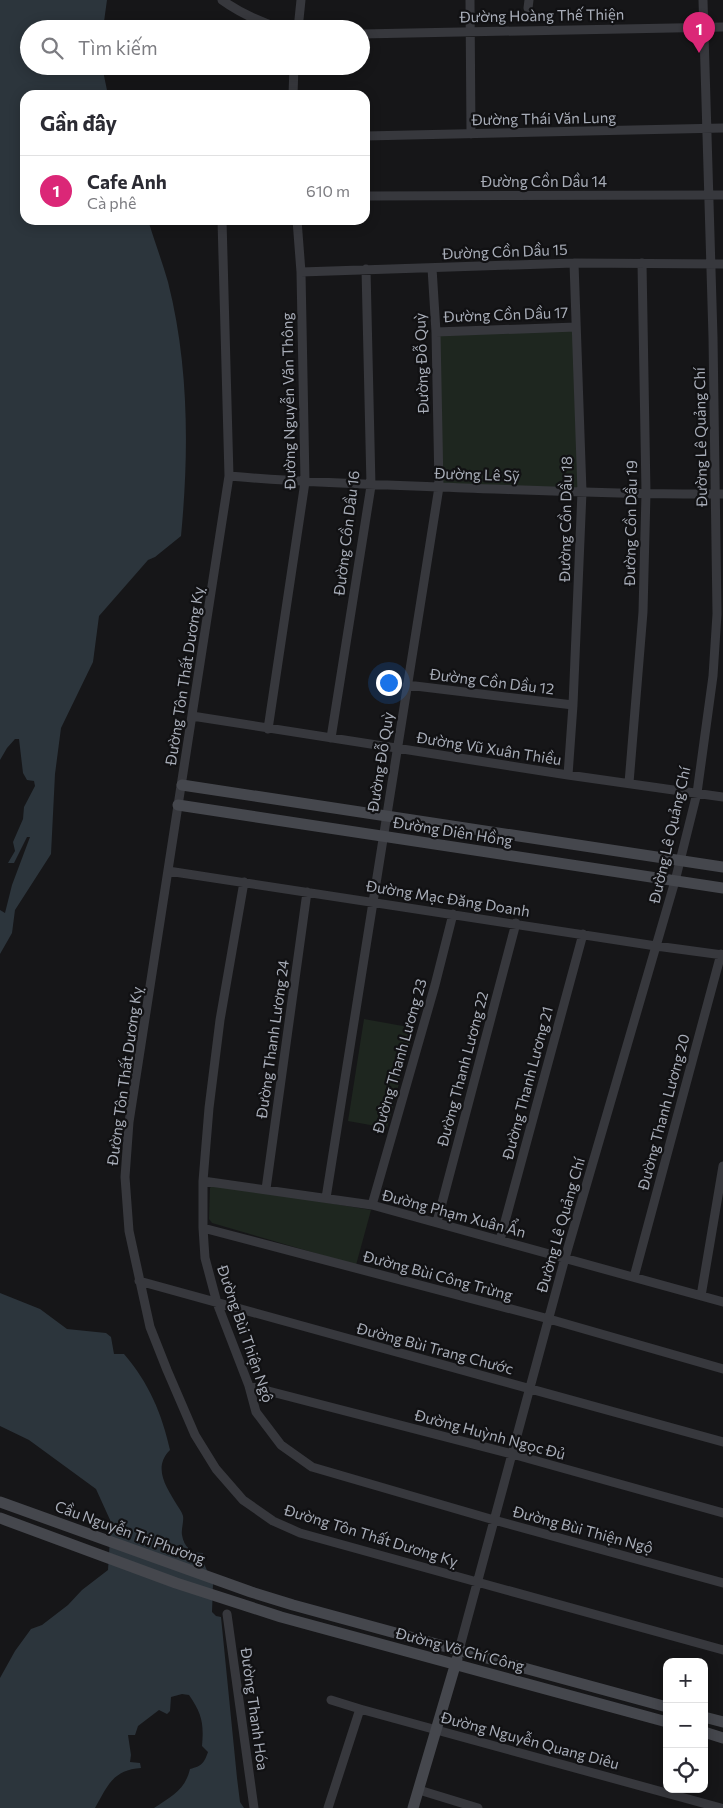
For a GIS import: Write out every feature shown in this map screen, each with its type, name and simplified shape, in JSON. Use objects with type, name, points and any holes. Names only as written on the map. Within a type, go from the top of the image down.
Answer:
[{"type":"main road","name":"Đường Diên Hồng","points":[[182,785],[723,867]]},
{"type":"main road","name":"Đường Diên Hồng","points":[[178,806],[723,888]]},
{"type":"main road","name":"Cầu Nguyễn Tri Phương","points":[[0,1502],[251,1592]]},
{"type":"main road","name":"Cầu Nguyễn Tri Phương","points":[[0,1518],[176,1583],[246,1606]]},
{"type":"main road","name":"Đường Võ Chí Công","points":[[251,1592],[292,1605],[663,1706]]},
{"type":"main road","name":"Đường Võ Chí Công","points":[[246,1606],[281,1618],[663,1721]]},
{"type":"main road","points":[[414,1808],[459,1650]]},
{"type":"main road","points":[[708,1718],[723,1722]]},
{"type":"main road","points":[[708,1733],[723,1738]]},
{"type":"street","points":[[222,0],[236,10],[257,20]]},
{"type":"street","points":[[299,20],[301,0]]},
{"type":"street","points":[[470,0],[471,134]]},
{"type":"street","name":"Đường Lê Quảng Chí","points":[[459,1650],[548,1319],[675,881],[697,793],[713,676],[717,614],[719,494],[718,337],[710,264],[710,196],[703,0]]},
{"type":"street","name":"Đường Hoàng Thế Thiện","points":[[370,34],[723,27]]},
{"type":"street","points":[[293,90],[294,75]]},
{"type":"street","name":"Đường Thái Văn Lung","points":[[370,136],[723,128]]},
{"type":"street","name":"Đường Cồn Dầu 14","points":[[370,196],[723,195]]},
{"type":"street","name":"Đường Tôn Thất Dương Kỵ","points":[[222,225],[230,476],[129,1122],[125,1177],[129,1231],[150,1327],[195,1435],[216,1469],[243,1500],[273,1521],[300,1532],[723,1650]]},
{"type":"street","name":"Đường Nguyễn Văn Thông","points":[[268,729],[306,482],[301,272],[297,225]]},
{"type":"street","name":"Đường Cồn Dầu 15","points":[[301,272],[574,263],[723,264]]},
{"type":"street","name":"Đường Cồn Dầu 18","points":[[568,775],[573,706],[582,492],[574,263]]},
{"type":"street","name":"Đường Cồn Dầu 19","points":[[629,783],[643,612],[646,493],[642,263]]},
{"type":"street","name":"Đường Đỗ Quỳ","points":[[326,1198],[439,487],[436,332],[432,268]]},
{"type":"street","name":"Đường Cồn Dầu 16","points":[[331,738],[371,486],[366,269]]},
{"type":"street","name":"Đường Cồn Dầu 17","points":[[436,332],[576,327]]},
{"type":"street","name":"Đường Lê Sỹ","points":[[230,476],[371,486],[719,494]]},
{"type":"street","name":"Đường Cồn Dầu 12","points":[[407,685],[573,706]]},
{"type":"street","name":"Đường Vũ Xuân Thiều","points":[[192,716],[568,775],[723,797]]},
{"type":"street","name":"Đường Mạc Đăng Doanh","points":[[168,871],[656,946],[722,954]]},
{"type":"street","name":"Đường Bùi Thiện Ngộ","points":[[244,882],[220,1020],[209,1108],[203,1181],[203,1228],[206,1258],[217,1303],[249,1386],[256,1412],[281,1445],[312,1467],[494,1520],[723,1582]]},
{"type":"street","name":"Đường Thanh Lương 24","points":[[266,1189],[307,892]]},
{"type":"street","name":"Đường Thanh Lương 23","points":[[372,1206],[435,985],[453,914]]},
{"type":"street","name":"Đường Thanh Lương 22","points":[[437,1222],[516,923]]},
{"type":"street","name":"Đường Thanh Lương 21","points":[[500,1240],[583,934]]},
{"type":"street","name":"Đường Thanh Lương 20","points":[[634,1277],[722,954]]},
{"type":"street","points":[[701,1296],[723,1166]]},
{"type":"street","name":"Đường Phạm Xuân Ẩn","points":[[203,1181],[372,1206],[437,1222],[723,1302]]},
{"type":"street","name":"Đường Bùi Công Trừng","points":[[203,1228],[548,1319],[723,1369]]},
{"type":"street","name":"Đường Bùi Trang Chước","points":[[139,1282],[723,1442]]},
{"type":"street","name":"Đường Huỳnh Ngọc Đủ","points":[[249,1386],[512,1454],[723,1513]]},
{"type":"street","name":"Đường Thanh Hóa","points":[[227,1614],[254,1808]]},
{"type":"street","name":"Đường Nguyễn Quang Diêu","points":[[332,1700],[721,1808]]},
{"type":"street","points":[[328,1808],[360,1709]]},
{"type":"street","points":[[419,1790],[478,1808]]},
{"type":"shaded area","points":[[0,0],[107,0],[104,20],[20,20],[20,75],[104,75],[107,90],[20,90],[20,225],[150,225],[168,282],[180,345],[186,441],[181,536],[155,557],[148,560],[99,616],[93,662],[61,728],[55,774],[51,854],[15,910],[12,933],[0,954],[0,910],[5,913],[12,885],[30,837],[27,837],[14,863],[8,863],[15,851],[13,842],[23,819],[24,807],[35,786],[34,781],[27,780],[23,773],[19,739],[15,739],[0,760]]},
{"type":"shaded area","points":[[576,327],[582,492],[439,487],[436,332]]},
{"type":"shaded area","points":[[364,1019],[414,1028],[387,1128],[348,1121]]},
{"type":"shaded area","points":[[214,1184],[371,1210],[356,1265],[212,1223],[209,1219],[210,1188]]},
{"type":"shaded area","points":[[0,1293],[40,1309],[67,1329],[106,1333],[111,1337],[114,1354],[124,1354],[133,1365],[141,1376],[159,1411],[170,1450],[162,1464],[163,1478],[183,1515],[182,1533],[184,1543],[192,1550],[203,1553],[202,1559],[213,1584],[212,1612],[216,1616],[221,1617],[237,1778],[240,1802],[244,1808],[154,1808],[177,1792],[185,1782],[190,1769],[202,1764],[208,1752],[202,1746],[203,1731],[197,1708],[189,1695],[182,1694],[171,1697],[170,1711],[167,1714],[159,1710],[138,1726],[135,1735],[128,1735],[131,1755],[130,1762],[140,1763],[141,1768],[124,1772],[112,1780],[95,1808],[0,1808],[0,1678],[15,1651],[31,1629],[42,1625],[108,1570],[111,1522],[96,1489],[29,1440],[0,1426]]},
{"type":"place","name":"Cafe Anh","points":[[699,53]]}]
